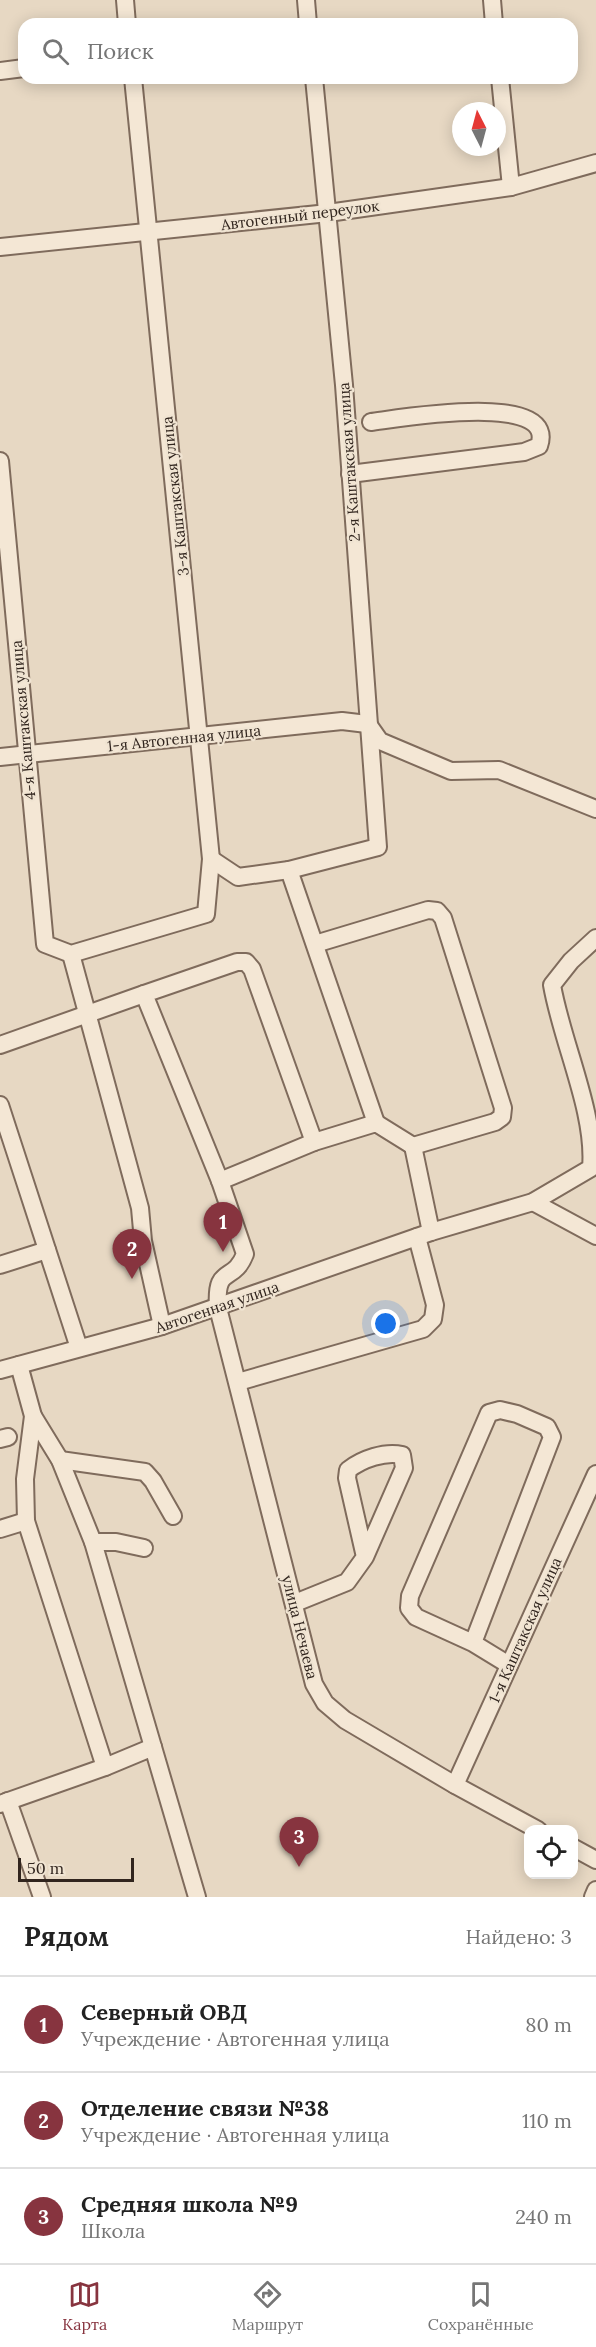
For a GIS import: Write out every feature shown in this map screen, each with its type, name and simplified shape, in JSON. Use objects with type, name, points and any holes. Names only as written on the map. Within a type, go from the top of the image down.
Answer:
[{"type":"street","points":[[124,0],[126,18]]},
{"type":"street","points":[[306,0],[308,18]]},
{"type":"street","points":[[492,0],[494,18]]},
{"type":"street","points":[[0,71],[18,69]]},
{"type":"street","name":"3-я Каштакская улица","points":[[71,954],[206,914],[210,859],[200,737],[134,84]]},
{"type":"street","name":"2-я Каштакская улица","points":[[289,870],[378,847],[350,474],[315,84]]},
{"type":"street","points":[[501,84],[511,187]]},
{"type":"street","name":"Автогенный переулок","points":[[0,247],[328,213],[511,187],[596,163]]},
{"type":"street","points":[[350,474],[524,452],[539,446],[542,438],[540,429],[532,422],[501,411],[459,412],[371,422]]},
{"type":"street","name":"4-я Каштакская улица","points":[[0,461],[45,944],[71,954]]},
{"type":"street","name":"1-я Автогенная улица","points":[[0,757],[342,721],[368,724]]},
{"type":"street","points":[[368,724],[380,741],[451,771],[500,770],[596,809]]},
{"type":"street","points":[[210,859],[238,877],[289,870],[376,1123],[412,1146],[495,1122],[502,1117],[503,1108],[443,918],[437,911],[428,910],[315,944]]},
{"type":"street","name":"Автогенная улица","points":[[0,1370],[162,1326],[424,1235],[533,1202],[591,1168],[594,1146],[590,1120],[558,1020],[552,985],[571,961],[596,938]]},
{"type":"street","points":[[71,954],[140,1208],[143,1241],[162,1326]]},
{"type":"street","points":[[0,1045],[237,962],[246,962],[252,969],[314,1142]]},
{"type":"street","points":[[144,994],[220,1181],[245,1254],[241,1266],[224,1275],[217,1288],[218,1308]]},
{"type":"street","points":[[0,1105],[79,1348]]},
{"type":"street","points":[[220,1181],[314,1142],[376,1123]]},
{"type":"street","points":[[238,1382],[423,1329],[433,1318],[435,1305],[412,1146]]},
{"type":"street","points":[[533,1202],[596,1236]]},
{"type":"street","points":[[0,1265],[47,1250]]},
{"type":"street","name":"улица Нечаева","points":[[218,1308],[314,1684],[325,1703],[345,1720],[455,1785],[529,1825]]},
{"type":"street","points":[[19,1365],[33,1416],[60,1460],[93,1542],[197,1897]]},
{"type":"street","points":[[473,1644],[552,1437],[547,1427],[500,1410],[489,1413],[410,1596],[409,1608],[416,1617],[473,1644],[509,1665]]},
{"type":"street","points":[[33,1416],[25,1479],[26,1521],[105,1767]]},
{"type":"street","points":[[294,1603],[347,1582],[365,1557],[404,1467],[402,1455],[389,1452],[348,1470],[347,1478],[365,1557]]},
{"type":"street","points":[[60,1460],[145,1472],[153,1481],[173,1516]]},
{"type":"street","name":"1-я Каштакская улица","points":[[455,1785],[596,1474]]},
{"type":"street","points":[[0,1529],[26,1521]]},
{"type":"street","points":[[93,1542],[116,1542],[144,1548]]},
{"type":"street","points":[[42,1897],[4,1803],[105,1767],[153,1747]]},
{"type":"street","points":[[578,1851],[596,1860]]},
{"type":"street","points":[[593,1897],[596,1890]]},
{"type":"place","name":"Северный ОВД","points":[[223,1252]]},
{"type":"place","name":"Отделение связи №38","points":[[132,1279]]},
{"type":"place","name":"Средняя школа №9","points":[[299,1867]]}]
